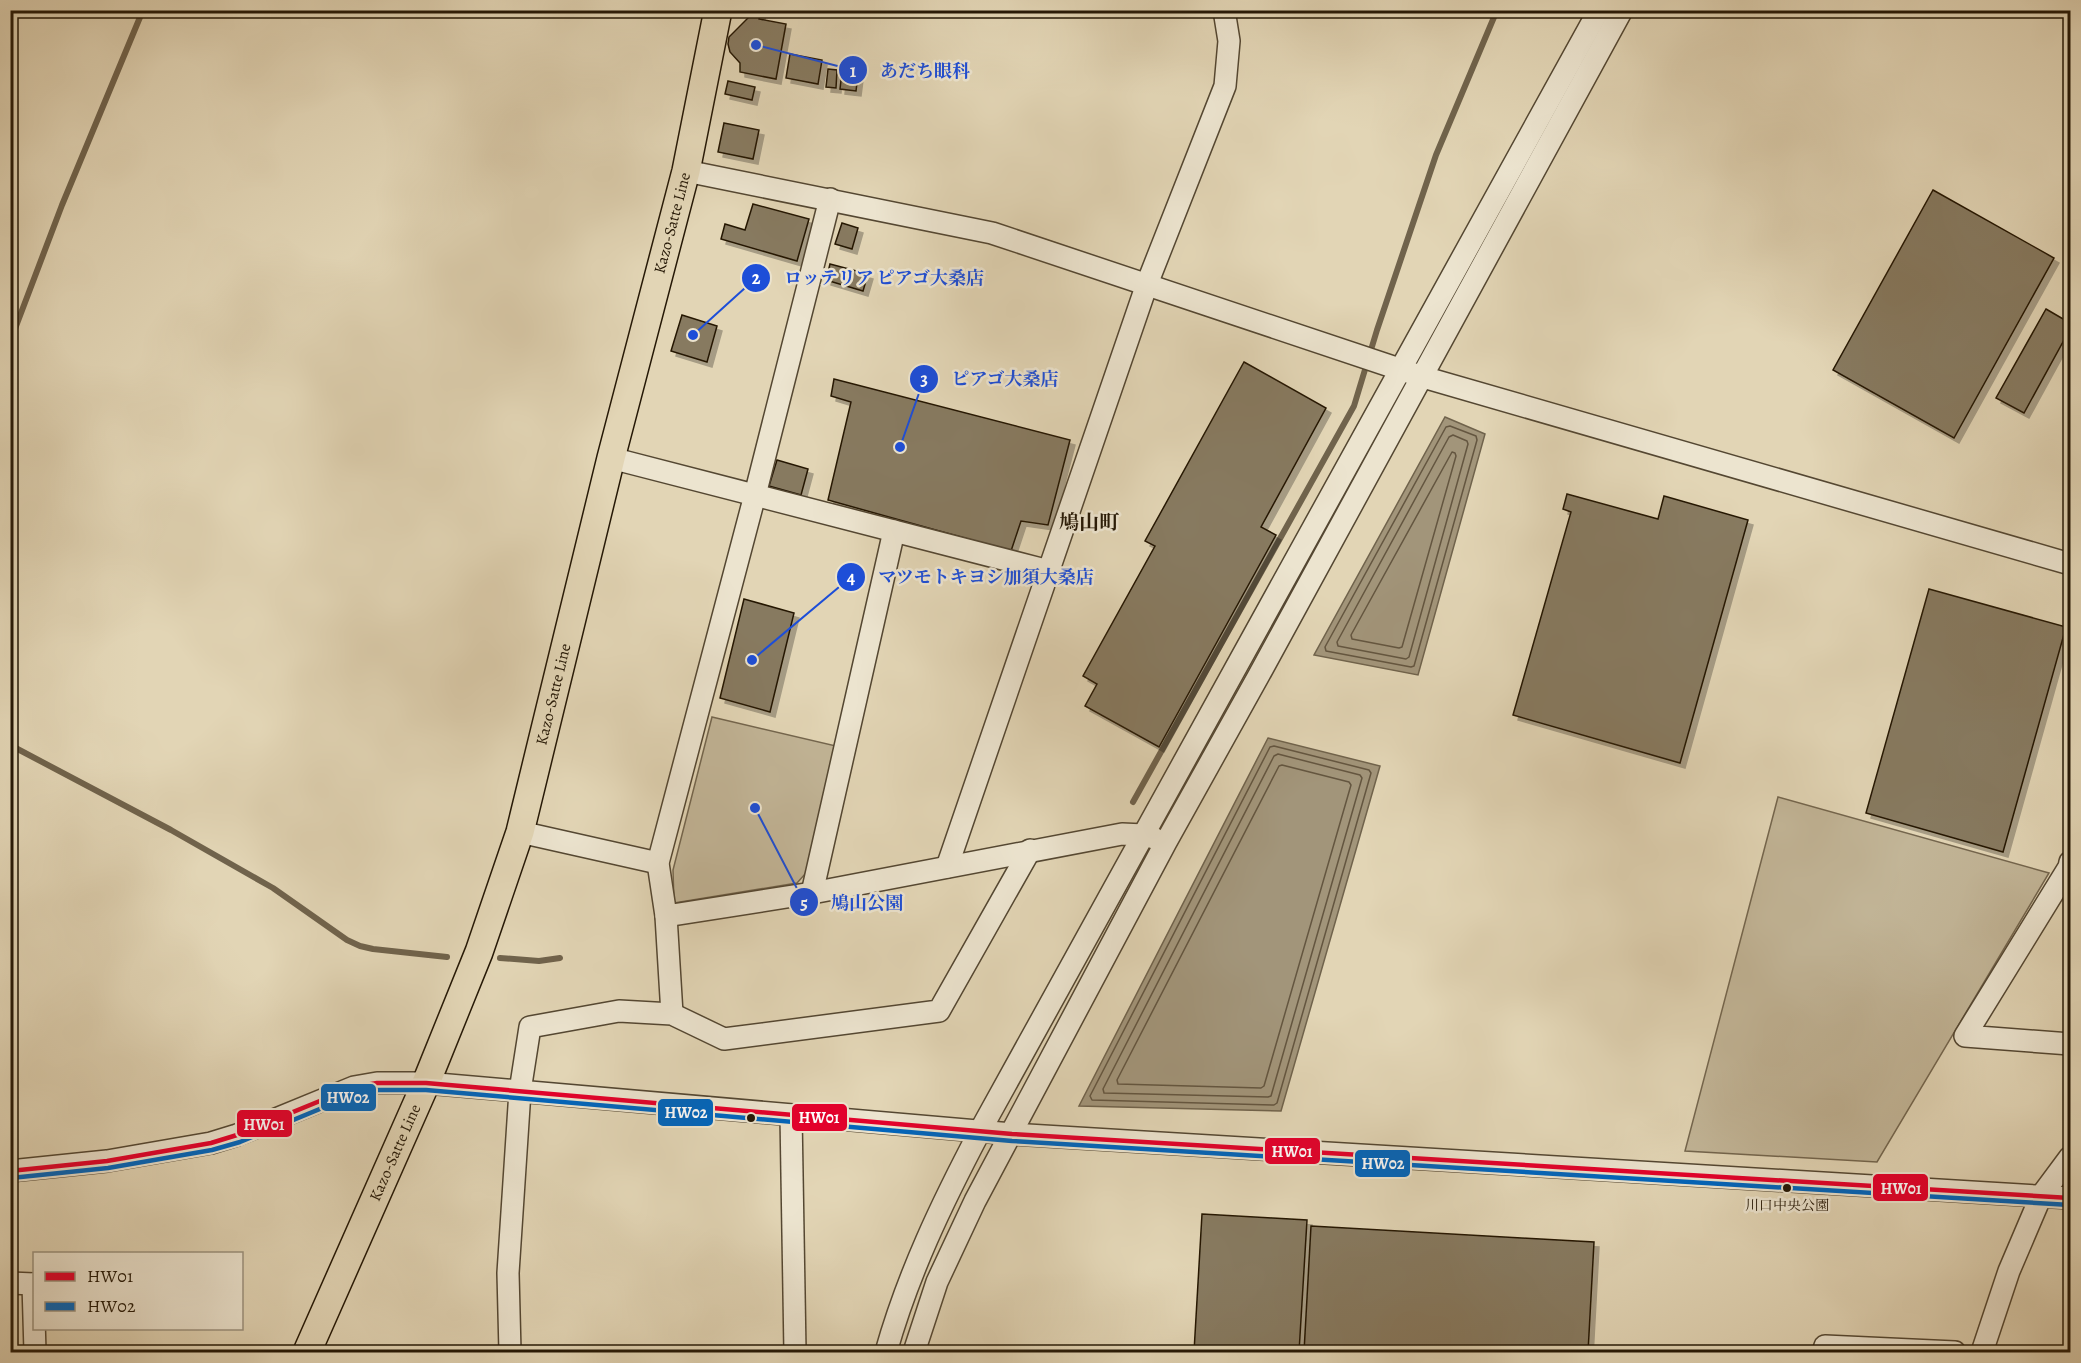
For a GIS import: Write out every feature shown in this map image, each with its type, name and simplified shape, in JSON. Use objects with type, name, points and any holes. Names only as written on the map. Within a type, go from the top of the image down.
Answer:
[{"type":"main road","name":"Kazo-Satte Line","points":[[307,1353],[426,1083],[479,952],[520,832],[612,458],[686,171],[718,10]]},
{"type":"street","points":[[946,867],[1147,284],[1225,86],[1229,40],[1224,10]]},
{"type":"street","points":[[886,1353],[915,1264],[980,1131],[1599,10]]},
{"type":"street","points":[[914,1353],[937,1282],[975,1201],[1166,842],[1423,377],[1622,10]]},
{"type":"street","points":[[686,171],[992,233],[1423,377],[2070,564]]},
{"type":"street","points":[[672,1014],[666,916],[658,863],[830,199]]},
{"type":"street","points":[[612,458],[1049,571]]},
{"type":"street","points":[[812,892],[894,531]]},
{"type":"street","points":[[520,832],[658,863]]},
{"type":"street","points":[[666,916],[812,892],[1122,834],[1144,835],[1166,842]]},
{"type":"street","points":[[510,1353],[508,1273],[520,1091],[530,1027],[619,1011],[672,1014],[724,1039],[939,1011],[1030,850]]},
{"type":"street","points":[[2070,862],[1965,1036],[2070,1044]]},
{"type":"street","points":[[10,1171],[107,1161],[211,1143],[237,1135],[354,1087],[377,1083],[426,1083],[1012,1134],[2070,1198]]},
{"type":"street","points":[[791,1115],[795,1353]]},
{"type":"street","points":[[1982,1353],[2009,1271],[2042,1196],[2070,1157]]},
{"type":"street","points":[[10,1283],[33,1284]]},
{"type":"street","points":[[35,1330],[35,1353]]},
{"type":"street","points":[[1823,1353],[1825,1346],[1955,1353]]},
{"type":"shaded area","points":[[712,717],[836,746],[806,873],[797,883],[674,903],[673,870]]},
{"type":"shaded area","name":"川口中央公園","points":[[1778,797],[2049,873],[1877,1162],[1685,1151]]},
{"type":"water","points":[[1445,417],[1485,434],[1418,675],[1314,655]]},
{"type":"water","points":[[1268,738],[1380,766],[1281,1111],[1079,1106]]},
{"type":"building","points":[[750,10],[761,10],[759,19],[786,24],[776,79],[740,72],[740,63],[730,52],[729,37],[749,17]]},
{"type":"building","points":[[790,54],[822,60],[818,84],[786,78]]},
{"type":"building","points":[[828,69],[837,70],[836,88],[826,87]]},
{"type":"building","points":[[842,72],[858,75],[856,91],[840,89]]},
{"type":"building","points":[[728,81],[755,87],[752,100],[725,94]]},
{"type":"building","points":[[724,123],[759,130],[753,159],[718,152]]},
{"type":"building","points":[[1933,190],[2054,258],[1954,438],[1833,370]]},
{"type":"building","points":[[753,204],[809,219],[797,261],[721,239],[725,224],[745,230]]},
{"type":"building","points":[[842,223],[858,228],[852,249],[835,244]]},
{"type":"building","points":[[830,264],[868,274],[863,291],[826,280]]},
{"type":"building","points":[[2046,309],[2070,323],[2070,329],[2024,413],[1996,398]]},
{"type":"building","points":[[682,315],[717,326],[707,362],[671,351]]},
{"type":"building","points":[[1244,362],[1326,408],[1261,527],[1276,535],[1159,747],[1085,706],[1097,684],[1083,676],[1155,546],[1145,541]]},
{"type":"building","points":[[834,379],[1070,440],[1048,525],[1021,521],[1011,551],[828,500],[851,402],[831,396]]},
{"type":"building","points":[[777,460],[808,469],[801,495],[769,486]]},
{"type":"building","points":[[1567,494],[1658,519],[1664,496],[1748,520],[1680,763],[1513,715],[1571,512],[1563,509]]},
{"type":"building","points":[[1929,589],[2066,627],[2003,852],[1866,813]]},
{"type":"building","points":[[744,599],[794,613],[770,712],[720,698]]},
{"type":"building","points":[[1202,1214],[1307,1220],[1299,1352],[1194,1352]]},
{"type":"building","points":[[1311,1226],[1594,1242],[1588,1352],[1304,1352]]},
{"type":"waterway","points":[[10,342],[62,205],[143,10]]},
{"type":"waterway","points":[[1133,802],[1354,406],[1436,155],[1497,10]]},
{"type":"waterway","points":[[10,745],[171,830],[273,888],[347,940],[373,949],[447,957]]},
{"type":"waterway","points":[[500,958],[539,961],[560,958]]},
{"type":"transit line","name":"HW01","points":[[10,1171],[107,1161],[211,1143],[237,1135],[354,1087],[377,1083],[426,1083],[1012,1134],[2070,1198]]},
{"type":"transit line","name":"HW02","points":[[11,1178],[108,1168],[212,1150],[240,1142],[356,1094],[378,1090],[426,1090],[1012,1141],[2070,1205]]},
{"type":"place","name":"あだち眼科","points":[[756,45]]},
{"type":"place","name":"ロッテリア ピアゴ大桑店","points":[[693,335]]},
{"type":"place","name":"ピアゴ大桑店","points":[[900,447]]},
{"type":"place","name":"マツモトキヨシ加須大桑店","points":[[752,660]]},
{"type":"place","name":"鳩山公園","points":[[755,808]]},
{"type":"place","name":"川口中央公園","points":[[1787,1188]]},
{"type":"district","name":"鳩山町","points":[[1089,522]]}]
